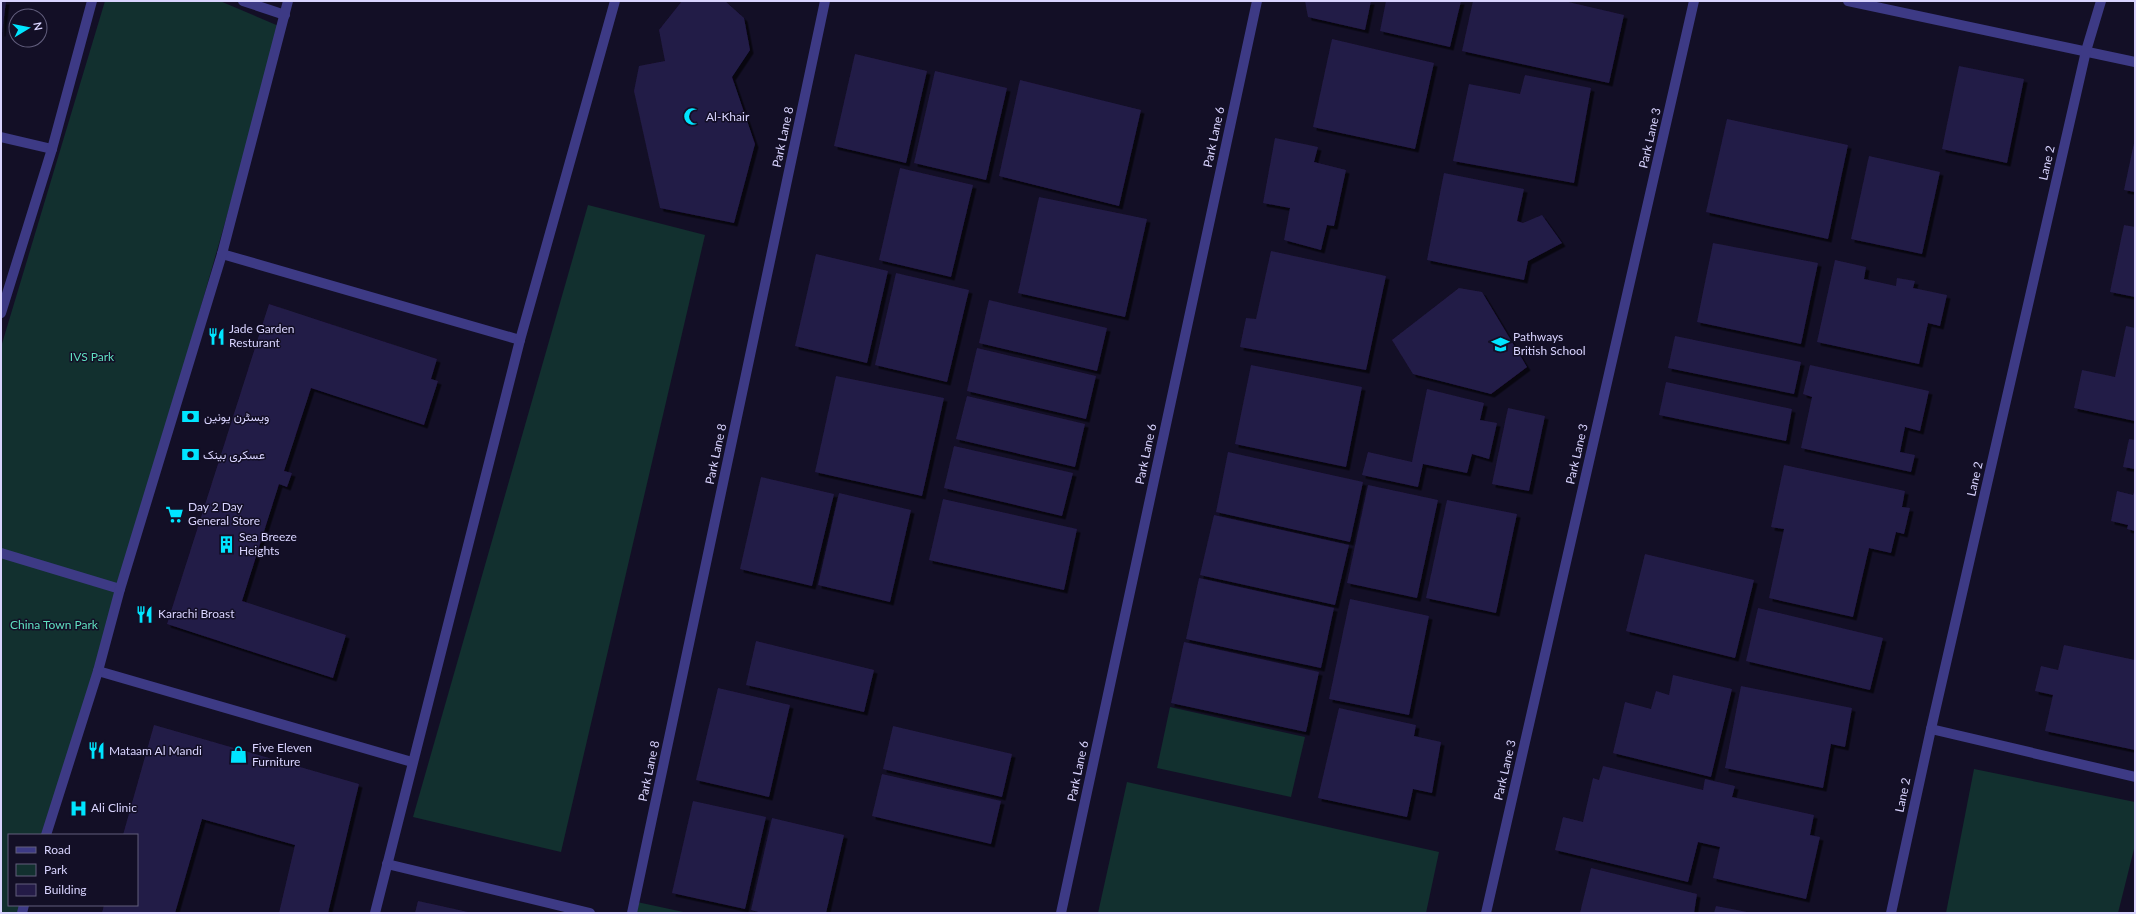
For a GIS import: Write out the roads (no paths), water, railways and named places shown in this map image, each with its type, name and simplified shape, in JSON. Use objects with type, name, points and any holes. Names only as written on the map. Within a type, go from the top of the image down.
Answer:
[{"type":"street","points":[[1,313],[52,149],[92,1]]},
{"type":"street","points":[[243,1],[285,15]]},
{"type":"street","points":[[46,834],[98,671],[120,589],[222,254],[288,1]]},
{"type":"street","points":[[375,913],[520,340],[614,1]]},
{"type":"street","name":"Park Lane 8","points":[[632,913],[825,1]]},
{"type":"street","name":"Park Lane 6","points":[[1061,913],[1257,1]]},
{"type":"street","name":"Park Lane 3","points":[[1486,913],[1694,1]]},
{"type":"street","points":[[1848,1],[2135,62]]},
{"type":"street","name":"Lane 2","points":[[1891,913],[1931,730],[2086,51],[2101,1]]},
{"type":"street","points":[[1,137],[52,149]]},
{"type":"street","points":[[222,254],[520,340]]},
{"type":"street","points":[[1,553],[120,589]]},
{"type":"street","points":[[98,671],[412,762]]},
{"type":"street","points":[[1931,730],[2135,777]]},
{"type":"street","points":[[387,864],[590,913]]},
{"type":"place","name":"Al-Khair","points":[[693,117]]},
{"type":"place","name":"Jade Garden Resturant","points":[[216,336]]},
{"type":"place","name":"Pathways British School","points":[[1500,344]]},
{"type":"place","name":"ویسٹرن یونین","points":[[191,417]]},
{"type":"place","name":"عسکری بینک","points":[[190,455]]},
{"type":"place","name":"Day 2 Day General Store","points":[[175,514]]},
{"type":"place","name":"Sea Breeze Heights","points":[[226,544]]},
{"type":"place","name":"Karachi Broast","points":[[145,614]]},
{"type":"place","name":"Mataam Al Mandi","points":[[96,751]]},
{"type":"place","name":"Five Eleven Furniture","points":[[239,755]]},
{"type":"place","name":"Ali Clinic","points":[[78,808]]},
{"type":"park label","name":"IVS Park","points":[[92,357]]},
{"type":"park label","name":"China Town Park","points":[[54,625]]}]
